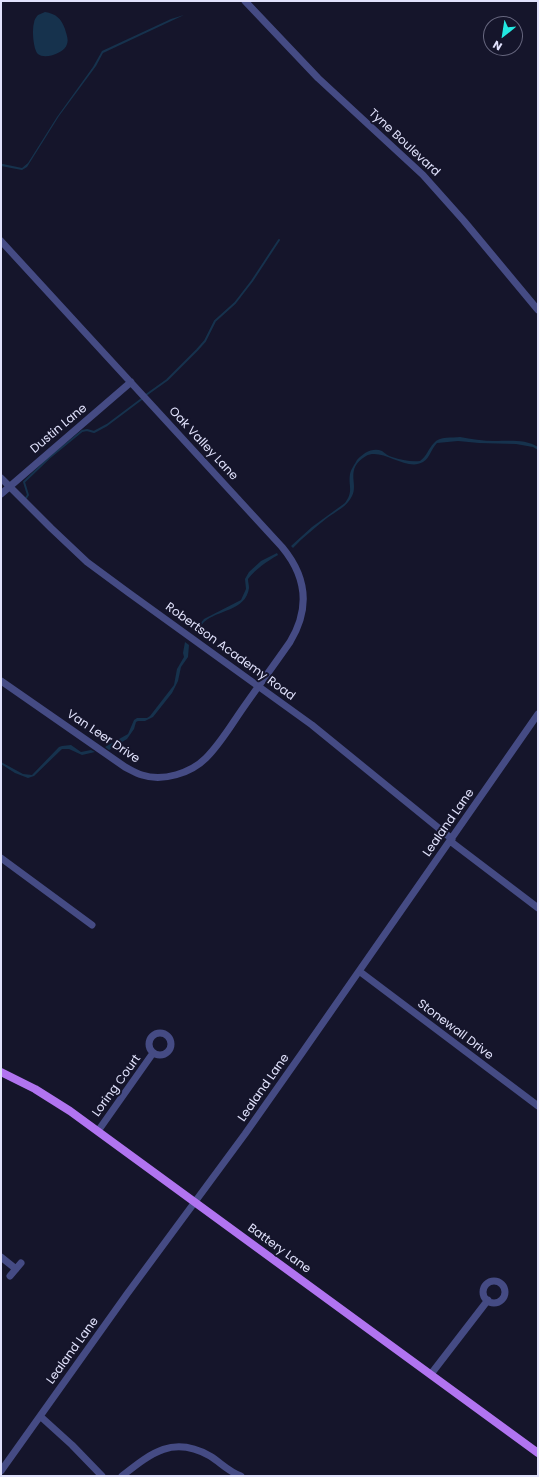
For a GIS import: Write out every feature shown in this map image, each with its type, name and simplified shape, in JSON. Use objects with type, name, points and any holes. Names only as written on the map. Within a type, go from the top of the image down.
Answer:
[{"type":"main road","name":"Battery Lane","points":[[1,1072],[42,1092],[98,1131],[538,1453]]},
{"type":"street","name":"Tyne Boulevard","points":[[245,1],[318,78],[423,175],[464,221],[538,310]]},
{"type":"street","name":"Oak Valley Lane","points":[[1,240],[288,554],[302,583],[303,601],[299,625],[290,642],[259,686]]},
{"type":"street","name":"Dustin Lane","points":[[1,494],[131,382]]},
{"type":"street","name":"Robertson Academy Road","points":[[1,478],[51,528],[88,562],[327,737],[451,840],[538,908]]},
{"type":"street","name":"Van Leer Drive","points":[[1,680],[125,767],[143,775],[159,777],[175,775],[186,771],[201,762],[213,751],[259,686]]},
{"type":"street","name":"Lealand Lane","points":[[1,1471],[195,1201],[245,1134],[538,714]]},
{"type":"street","points":[[1,858],[92,926]]},
{"type":"street","name":"Stonewall Drive","points":[[360,971],[538,1106]]},
{"type":"street","name":"Loring Court","points":[[98,1131],[154,1053]]},
{"type":"street","points":[[1,1257],[16,1269]]},
{"type":"street","points":[[10,1276],[21,1263]]},
{"type":"street","points":[[430,1374],[488,1300]]},
{"type":"street","points":[[40,1416],[72,1445],[102,1476]]},
{"type":"street","points":[[122,1476],[154,1452],[177,1446],[188,1447],[204,1453],[240,1476]]},
{"type":"water","points":[[45,12],[55,15],[60,19],[65,29],[68,41],[63,50],[50,56],[41,56],[38,54],[34,44],[34,21],[38,15]]},
{"type":"water","points":[[184,15],[103,53],[96,66],[59,116],[27,167],[22,170],[1,166],[1,164],[3,164],[22,168],[28,163],[57,117],[93,67],[102,51],[171,19]]},
{"type":"water","points":[[460,437],[486,441],[523,442],[533,444],[538,447],[538,450],[533,447],[516,444],[458,441],[437,443],[429,456],[423,462],[416,464],[409,464],[379,455],[372,454],[366,456],[359,461],[354,471],[354,491],[350,500],[293,548],[291,546],[312,527],[345,503],[350,492],[351,470],[357,460],[365,453],[372,450],[379,450],[391,457],[410,461],[420,461],[432,445],[439,439]]},
{"type":"water","points":[[277,553],[278,555],[262,566],[248,579],[249,588],[247,596],[243,601],[237,606],[210,618],[203,623],[197,633],[195,630],[204,619],[241,600],[246,589],[245,579],[249,572],[261,561]]},
{"type":"water","points":[[185,642],[189,645],[188,657],[181,667],[178,681],[172,693],[153,717],[145,721],[136,722],[134,729],[127,739],[109,750],[105,747],[128,734],[134,720],[137,718],[147,718],[150,716],[174,685],[177,669],[184,657],[183,653]]},
{"type":"water","points":[[71,745],[81,752],[91,750],[95,752],[82,755],[69,749],[62,749],[34,776],[28,778],[15,773],[1,764],[1,762],[23,774],[32,775],[59,747]]},
{"type":"waterway","points":[[146,395],[167,380],[205,341],[215,321],[235,303],[252,281],[279,240]]},
{"type":"waterway","points":[[26,498],[28,495],[24,482],[49,458],[82,431],[87,430],[94,432],[107,425],[143,398]]}]
